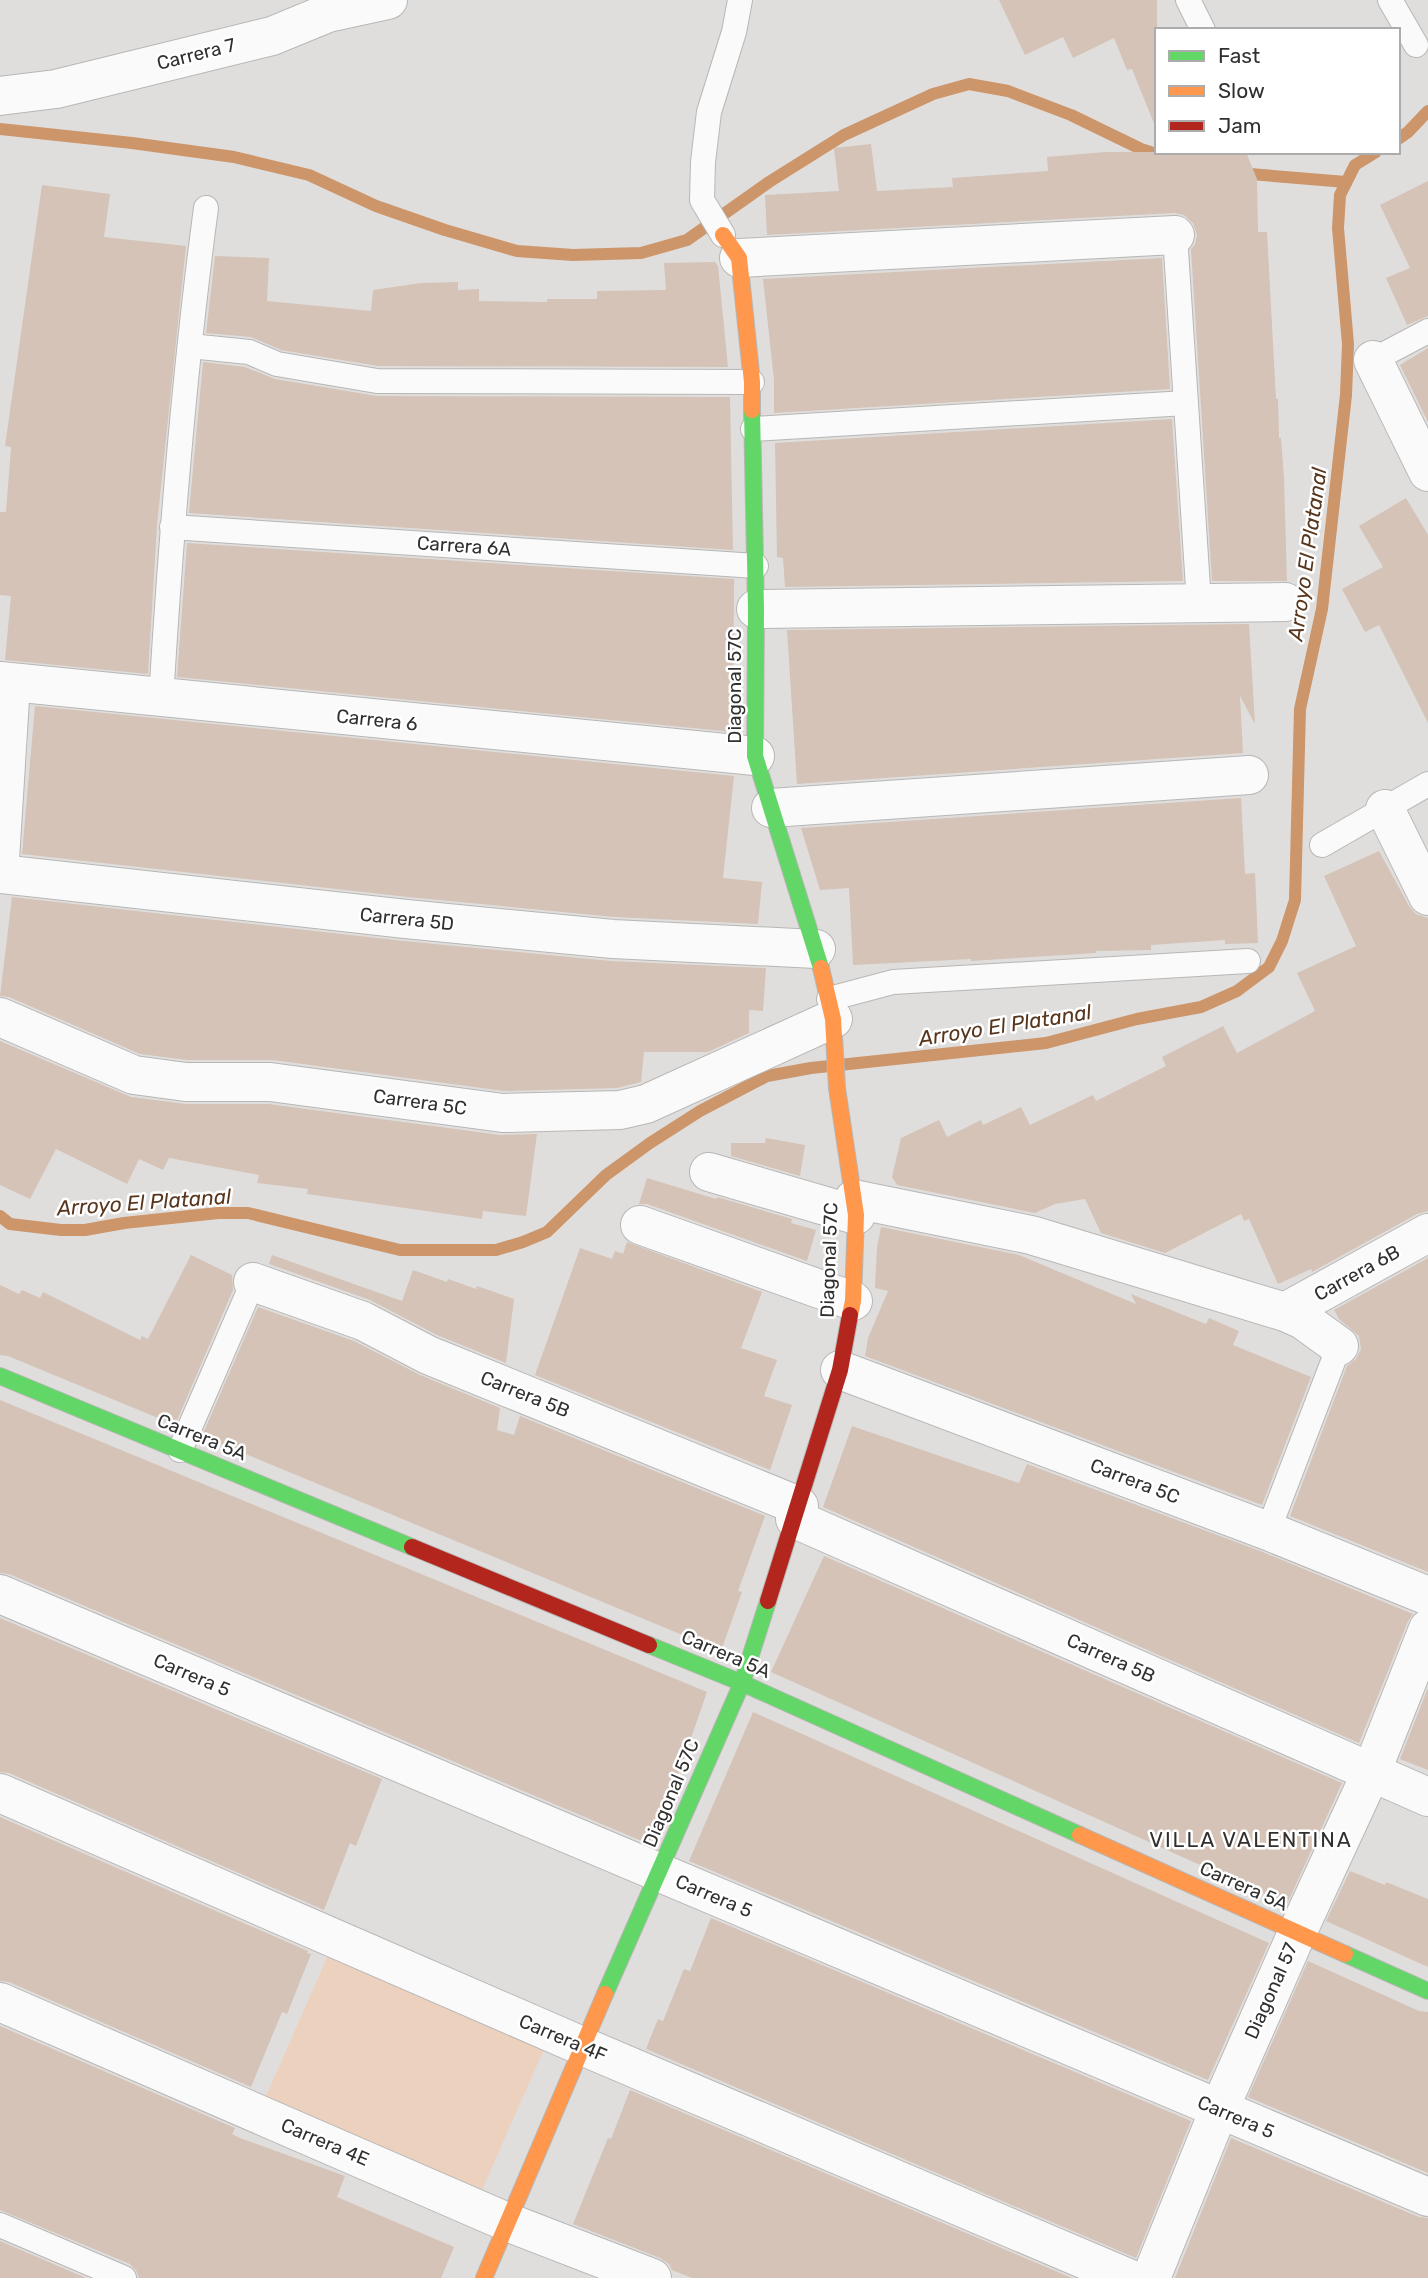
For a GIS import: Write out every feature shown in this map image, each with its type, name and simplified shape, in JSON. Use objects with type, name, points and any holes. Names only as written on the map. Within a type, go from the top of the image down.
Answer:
[{"type":"street","name":"Carrera 7","points":[[0,96],[55,89],[245,43],[272,36],[328,13],[388,0]]},
{"type":"street","points":[[731,247],[1175,235]]},
{"type":"street","name":"Diagonal 57C","points":[[484,2278],[582,2046],[742,1683],[840,1370],[853,1301],[855,1207],[837,1088],[832,1021],[816,949],[755,756],[756,609],[752,382],[731,247]]},
{"type":"street","points":[[1373,360],[1428,472]]},
{"type":"street","points":[[756,609],[1285,601]]},
{"type":"street","points":[[0,859],[6,682]]},
{"type":"street","name":"Carrera 6","points":[[6,682],[755,756]]},
{"type":"street","points":[[771,808],[1250,775]]},
{"type":"street","points":[[1385,809],[1428,896]]},
{"type":"street","name":"Carrera 5D","points":[[0,874],[599,938],[816,949]]},
{"type":"street","name":"Carrera 5C","points":[[0,1017],[134,1075],[186,1082],[270,1082],[503,1113],[620,1110],[646,1104],[832,1021]]},
{"type":"street","points":[[709,1172],[855,1207],[1031,1235],[1285,1312],[1303,1320],[1339,1346]]},
{"type":"street","points":[[640,1225],[853,1301]]},
{"type":"street","name":"Carrera 6B","points":[[1285,1312],[1428,1233]]},
{"type":"street","name":"Carrera 5B","points":[[253,1282],[363,1321],[428,1355],[797,1512],[1428,1797]]},
{"type":"street","name":"Carrera 5C","points":[[840,1370],[1268,1531],[1428,1596]]},
{"type":"street","name":"Carrera 5A","points":[[0,1376],[742,1683],[1428,1991]]},
{"type":"street","name":"Carrera 5","points":[[0,1594],[1428,2197]]},
{"type":"street","name":"Diagonal 57","points":[[1151,2278],[1219,2110],[1371,1773],[1428,1629]]},
{"type":"street","name":"Carrera 4F","points":[[0,1793],[582,2046],[1128,2278]]},
{"type":"street","name":"Carrera 4E","points":[[0,2002],[508,2222],[652,2278]]},
{"type":"lane","points":[[731,247],[702,200],[703,163],[709,112],[734,32],[740,0]]},
{"type":"lane","points":[[1188,0],[1202,28]]},
{"type":"lane","points":[[1390,0],[1416,45]]},
{"type":"lane","points":[[161,699],[172,527],[206,208]]},
{"type":"lane","points":[[1175,235],[1199,603]]},
{"type":"lane","points":[[1373,360],[1428,331]]},
{"type":"lane","points":[[190,346],[249,352],[277,364],[377,381],[752,382]]},
{"type":"lane","points":[[753,429],[1186,403]]},
{"type":"lane","name":"Carrera 6A","points":[[172,527],[755,566]]},
{"type":"lane","points":[[1322,845],[1428,784]]},
{"type":"lane","points":[[832,1021],[893,982],[1248,961]]},
{"type":"lane","points":[[180,1450],[253,1282]]},
{"type":"lane","points":[[1268,1531],[1339,1346]]},
{"type":"lane","points":[[0,2225],[124,2278]]},
{"type":"shaded area","points":[[330,1951],[546,2045],[482,2190],[266,2096]]},
{"type":"building","points":[[999,0],[1157,0],[1155,126],[1132,69],[1127,70],[1114,38],[1073,58],[1063,37],[1025,55]]},
{"type":"building","points":[[871,144],[877,191],[953,187],[952,178],[1048,171],[1047,157],[1105,152],[1247,154],[1257,179],[1258,232],[1267,232],[1276,399],[1284,478],[1287,581],[1212,581],[1191,249],[1197,235],[1193,223],[1184,215],[1174,213],[767,235],[765,195],[839,191],[834,148]]},
{"type":"building","points":[[1428,181],[1428,316],[1407,325],[1386,278],[1410,268],[1380,205]]},
{"type":"building","points":[[42,185],[110,194],[104,237],[186,246],[157,525],[148,674],[5,660],[11,596],[0,595],[0,512],[6,512],[11,447],[5,446]]},
{"type":"building","points":[[215,256],[269,258],[267,301],[371,311],[373,290],[421,283],[458,282],[458,290],[479,289],[479,301],[547,302],[547,299],[597,299],[597,291],[666,290],[664,263],[715,262],[718,266],[728,367],[378,366],[281,350],[251,337],[206,333]]},
{"type":"building","points":[[1162,258],[1170,389],[774,413],[774,380],[763,279]]},
{"type":"building","points":[[1428,348],[1428,422],[1400,365]]},
{"type":"building","points":[[203,362],[245,367],[275,379],[377,396],[730,397],[733,550],[189,513]]},
{"type":"building","points":[[1172,419],[1183,581],[785,587],[783,558],[777,557],[775,443]]},
{"type":"building","points":[[1406,498],[1428,535],[1428,723],[1379,625],[1365,632],[1342,589],[1383,567],[1359,526]]},
{"type":"building","points":[[187,543],[734,579],[733,732],[177,677]]},
{"type":"building","points":[[1249,624],[1255,724],[1240,696],[1243,753],[797,784],[787,630]]},
{"type":"building","points":[[35,706],[734,776],[723,878],[762,882],[758,924],[615,917],[22,854]]},
{"type":"building","points":[[1241,798],[1245,874],[1255,873],[1258,943],[1225,944],[1225,940],[1151,945],[1151,950],[853,965],[849,888],[820,890],[801,828]]},
{"type":"building","points":[[1379,851],[1409,906],[1416,914],[1428,918],[1428,1211],[1417,1214],[1312,1272],[1311,1269],[1278,1284],[1249,1219],[1244,1221],[1241,1214],[1165,1253],[1101,1233],[1085,1199],[1055,1204],[1035,1213],[897,1185],[892,1177],[901,1138],[939,1120],[947,1137],[981,1120],[983,1125],[1021,1107],[1030,1125],[1093,1095],[1096,1101],[1166,1066],[1162,1057],[1223,1026],[1237,1053],[1315,1011],[1297,973],[1356,946],[1324,876]]},
{"type":"building","points":[[12,897],[404,941],[611,961],[766,968],[763,1011],[749,1010],[749,1033],[708,1052],[644,1052],[641,1082],[617,1088],[504,1091],[273,1060],[187,1060],[140,1054],[9,997],[0,996]]},
{"type":"building","points":[[0,1041],[131,1097],[186,1104],[269,1104],[500,1135],[537,1134],[526,1216],[483,1211],[482,1219],[307,1194],[308,1189],[257,1183],[259,1175],[169,1158],[163,1170],[139,1159],[127,1184],[56,1149],[30,1199],[0,1185]]},
{"type":"building","points":[[766,1138],[805,1145],[800,1176],[731,1156],[731,1143],[765,1143]]},
{"type":"building","points":[[647,1178],[792,1219],[791,1223],[816,1230],[807,1261],[647,1204],[639,1204]]},
{"type":"building","points":[[881,1227],[1019,1255],[1136,1304],[1131,1294],[1206,1324],[1209,1318],[1239,1331],[1233,1345],[1311,1377],[1262,1505],[865,1356],[868,1338],[888,1291],[875,1288]]},
{"type":"building","points":[[627,1242],[762,1292],[741,1348],[777,1360],[764,1396],[792,1405],[770,1470],[535,1375],[580,1248],[612,1259],[615,1251],[623,1254]]},
{"type":"building","points":[[191,1255],[232,1275],[233,1290],[175,1425],[0,1355],[0,1285],[19,1294],[22,1290],[40,1298],[43,1292],[140,1340],[142,1336],[148,1339]]},
{"type":"building","points":[[272,1255],[402,1301],[413,1270],[447,1282],[448,1279],[476,1289],[477,1286],[514,1299],[506,1363],[437,1335],[370,1300],[269,1264]]},
{"type":"building","points":[[1428,1258],[1428,1572],[1290,1516],[1347,1366],[1356,1359],[1361,1349],[1359,1336],[1339,1319],[1334,1310]]},
{"type":"building","points":[[258,1307],[354,1341],[420,1375],[500,1408],[497,1430],[514,1435],[520,1416],[765,1516],[738,1591],[742,1592],[721,1651],[202,1436]]},
{"type":"building","points":[[0,1400],[707,1692],[677,1778],[649,1844],[9,1574],[0,1573]]},
{"type":"building","points":[[852,1426],[1019,1483],[1027,1464],[1260,1551],[1413,1614],[1359,1743],[823,1507]]},
{"type":"building","points":[[824,1556],[1342,1783],[1287,1904],[771,1672]]},
{"type":"building","points":[[0,1618],[382,1779],[356,1846],[350,1843],[324,1910],[9,1773],[0,1772]]},
{"type":"building","points":[[1428,1688],[1428,1770],[1400,1759]]},
{"type":"building","points":[[753,1712],[1269,1943],[1208,2080],[689,1861]]},
{"type":"building","points":[[0,1817],[311,1954],[287,2014],[282,2012],[251,2087],[9,1982],[0,1981]]},
{"type":"building","points":[[1350,1871],[1428,1899],[1428,1967],[1326,1921]]},
{"type":"building","points":[[711,1918],[1191,2121],[1136,2258],[646,2049],[658,2019],[663,2021],[684,1969],[690,1971]]},
{"type":"building","points":[[1308,1961],[1419,2011],[1428,2012],[1428,2173],[1248,2097]]},
{"type":"building","points":[[0,2026],[235,2128],[232,2134],[240,2138],[345,2176],[337,2197],[454,2247],[441,2278],[139,2278],[130,2264],[0,2210]]},
{"type":"building","points":[[630,2090],[1072,2278],[692,2278],[672,2270],[669,2264],[660,2258],[573,2224]]},
{"type":"building","points":[[1231,2138],[1419,2217],[1428,2218],[1428,2278],[1175,2278]]},
{"type":"building","points":[[0,2241],[86,2278],[0,2278]]},
{"type":"waterway","points":[[0,129],[234,157],[309,175],[376,206],[517,251],[573,255],[641,253],[687,240],[769,182],[844,135],[933,94],[969,84],[1008,91],[1071,115],[1155,153]]},
{"type":"waterway","name":"Arroyo El Platanal","points":[[1400,138],[1428,111]]},
{"type":"waterway","points":[[1157,154],[1166,157]]},
{"type":"waterway","name":"Arroyo El Platanal","points":[[0,1216],[10,1224],[85,1230],[218,1213],[248,1213],[400,1250],[496,1250],[547,1232],[606,1175],[650,1143],[700,1111],[767,1076],[811,1068],[1046,1043],[1137,1019],[1201,1007],[1237,991],[1269,967],[1282,941],[1295,900],[1300,709],[1322,609],[1346,395],[1348,344],[1338,228],[1340,195],[1355,165],[1373,154]]},
{"type":"waterway","points":[[1238,173],[1346,182]]},
{"type":"traffic: fast","points":[[752,410],[756,609],[755,756],[821,968]]},
{"type":"traffic: fast","points":[[0,1376],[412,1547]]},
{"type":"traffic: fast","points":[[605,1994],[742,1683],[768,1601]]},
{"type":"traffic: fast","points":[[649,1645],[742,1683],[1080,1835]]},
{"type":"traffic: fast","points":[[1345,1954],[1428,1991]]},
{"type":"traffic: slow","points":[[723,235],[739,258],[752,382],[752,410]]},
{"type":"traffic: slow","points":[[821,968],[833,1019],[837,1088],[856,1215],[853,1301],[850,1315]]},
{"type":"traffic: slow","points":[[1080,1835],[1345,1954]]},
{"type":"traffic: slow","points":[[484,2278],[605,1994]]},
{"type":"traffic: jam","points":[[768,1601],[840,1370],[850,1315]]},
{"type":"traffic: jam","points":[[412,1547],[649,1645]]},
{"type":"district","name":"VILLA VALENTINA","points":[[1251,1839]]}]
